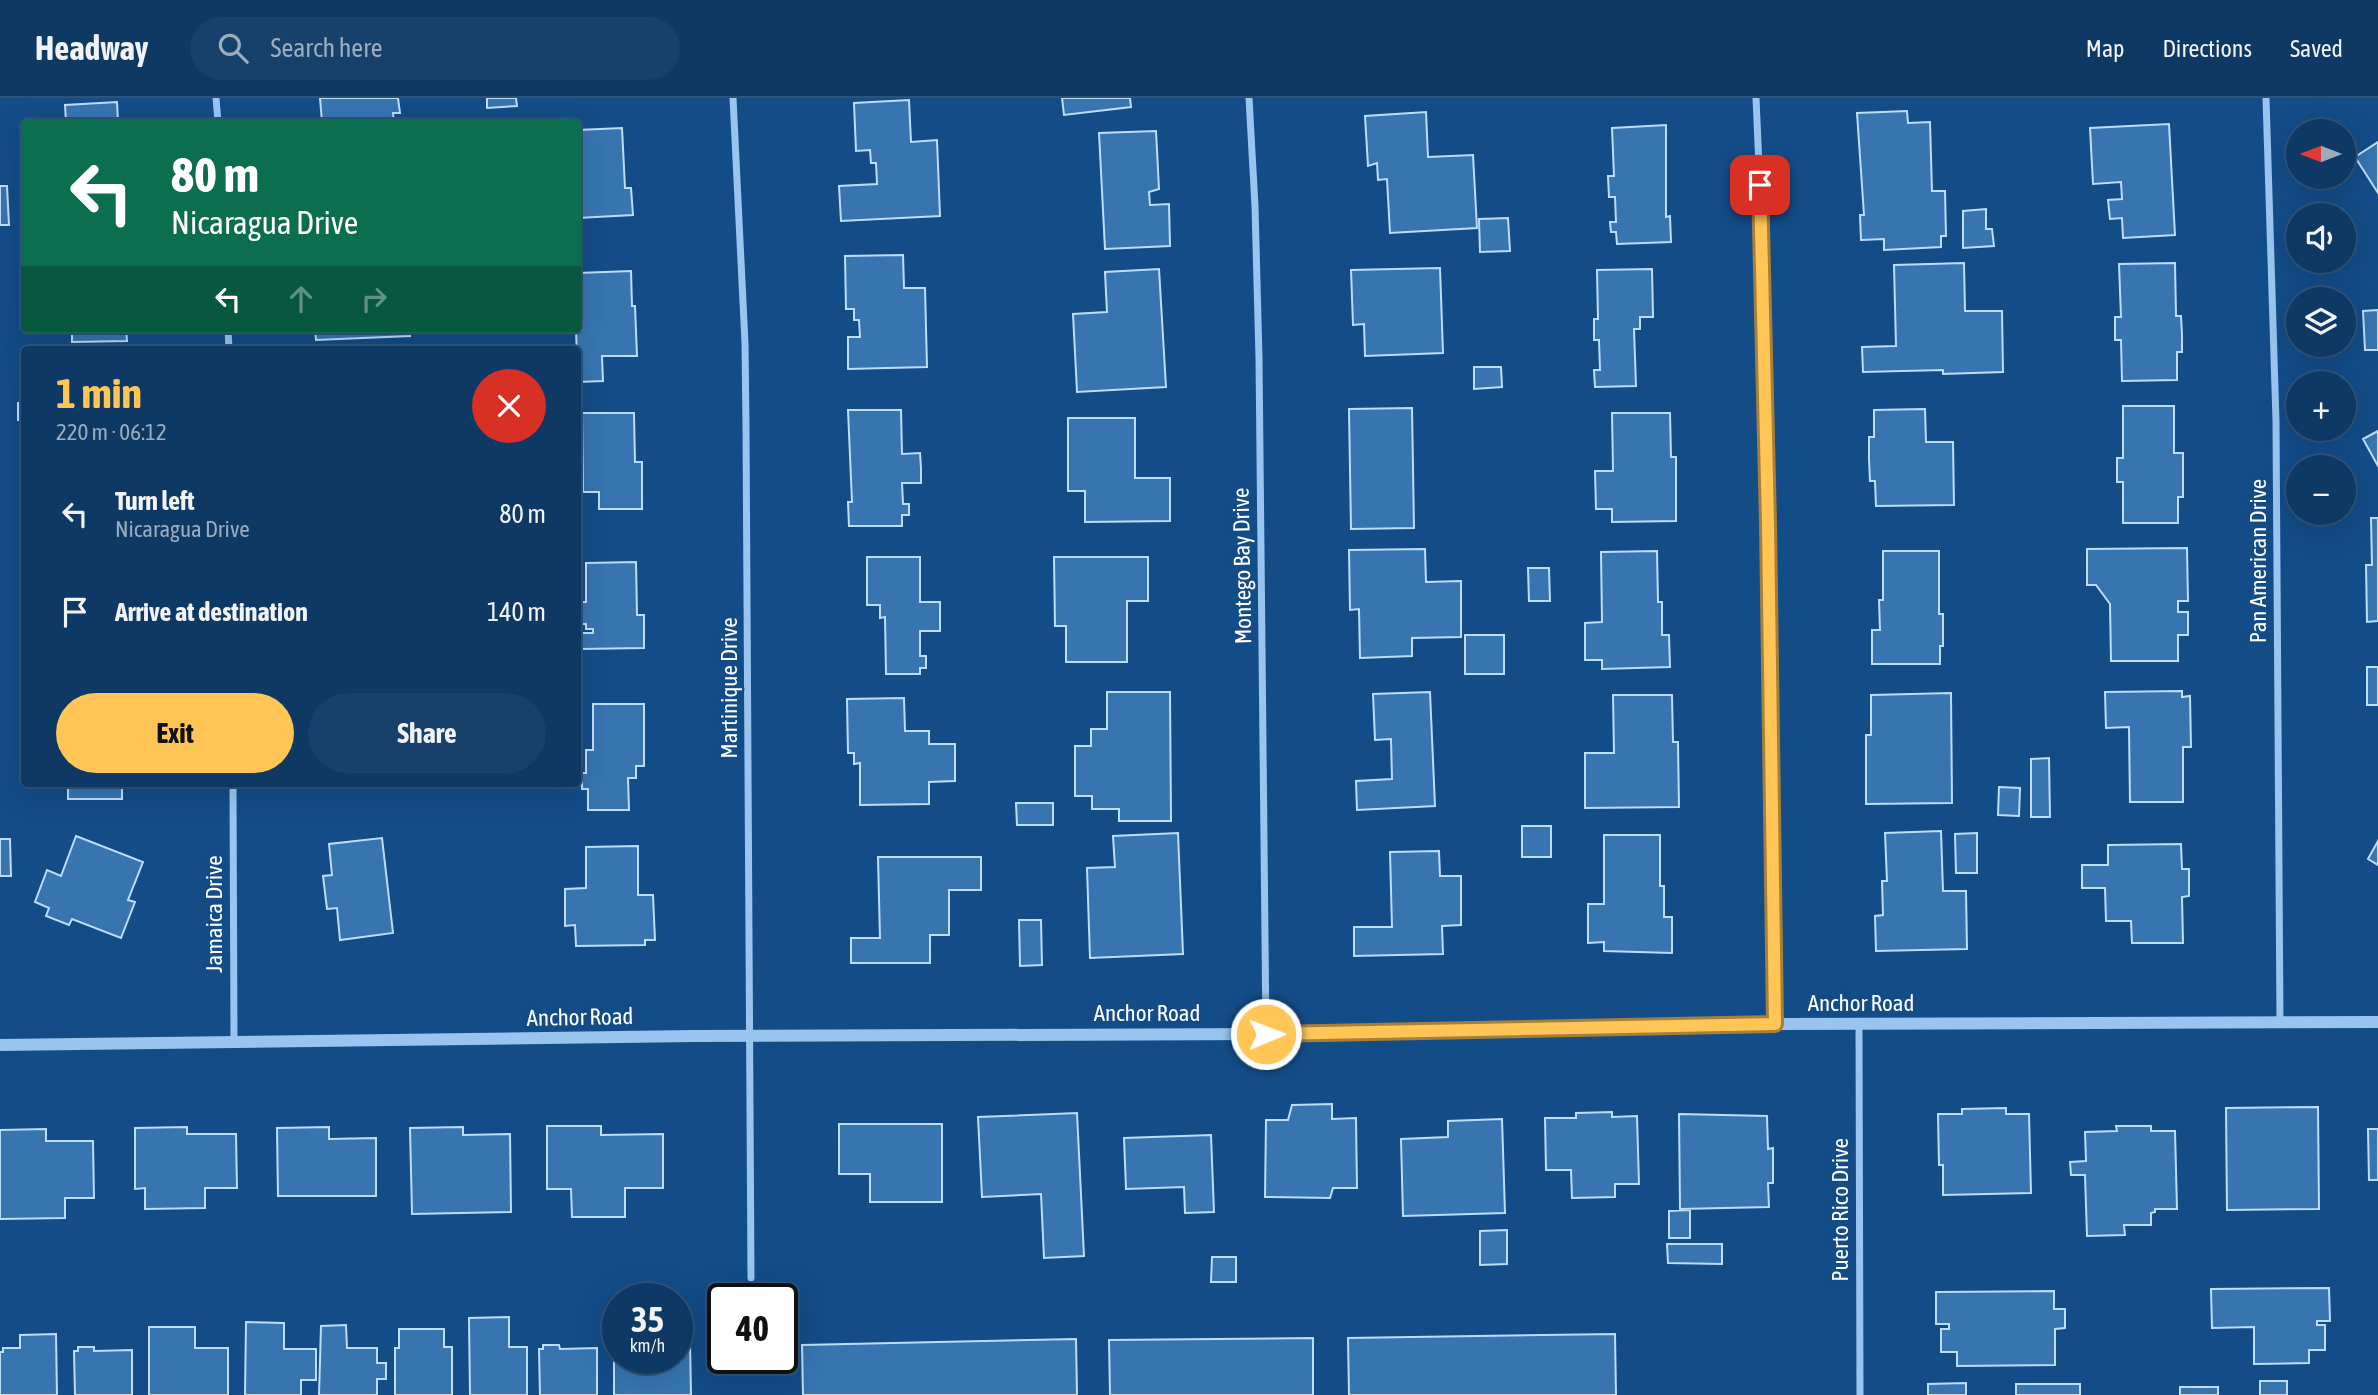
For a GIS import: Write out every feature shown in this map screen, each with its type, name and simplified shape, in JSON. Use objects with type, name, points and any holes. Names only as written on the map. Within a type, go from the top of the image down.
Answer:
[{"type":"street","points":[[216,98],[218,119]]},
{"type":"street","name":"Martinique Drive","points":[[733,98],[745,343],[751,1278]]},
{"type":"street","name":"Montego Bay Drive","points":[[1249,98],[1259,358],[1266,1034]]},
{"type":"street","points":[[1756,98],[1764,271],[1775,1024]]},
{"type":"street","name":"Pan American Drive","points":[[2266,98],[2276,408],[2280,1023]]},
{"type":"street","name":"Jamaica Drive","points":[[233,787],[234,1043]]},
{"type":"street","name":"Anchor Road","points":[[0,1045],[1266,1034],[1775,1024],[2378,1022]]},
{"type":"street","name":"Puerto Rico Drive","points":[[1859,1024],[1860,1395]]},
{"type":"building","points":[[320,98],[398,98],[400,113],[393,113],[394,119],[322,119]]},
{"type":"building","points":[[487,98],[516,98],[517,106],[487,108]]},
{"type":"building","points":[[1062,98],[1130,98],[1131,107],[1064,115]]},
{"type":"building","points":[[909,100],[911,142],[937,140],[940,216],[841,221],[839,186],[877,184],[876,163],[871,163],[870,150],[856,151],[854,103]]},
{"type":"building","points":[[117,102],[118,119],[66,119],[65,105]]},
{"type":"building","points":[[1907,111],[1908,123],[1930,122],[1932,191],[1945,191],[1946,236],[1941,236],[1941,247],[1884,250],[1884,239],[1861,240],[1860,215],[1864,215],[1857,113]]},
{"type":"building","points":[[1426,112],[1428,157],[1473,155],[1477,228],[1390,233],[1387,179],[1378,180],[1377,163],[1368,166],[1365,116]]},
{"type":"building","points":[[2169,124],[2175,235],[2123,238],[2122,218],[2110,219],[2108,200],[2122,199],[2121,182],[2093,184],[2090,128]]},
{"type":"building","points":[[1666,125],[1666,217],[1670,216],[1671,242],[1617,244],[1616,232],[1611,232],[1610,222],[1616,222],[1615,197],[1609,197],[1608,176],[1614,176],[1612,128]]},
{"type":"building","points":[[622,128],[625,188],[631,188],[633,215],[581,218],[581,130]]},
{"type":"building","points":[[1156,131],[1159,189],[1149,192],[1150,205],[1169,204],[1170,246],[1105,249],[1099,133]]},
{"type":"building","points":[[2378,142],[2378,193],[2356,159]]},
{"type":"building","points":[[0,186],[7,186],[9,225],[0,225]]},
{"type":"building","points":[[1986,209],[1986,229],[1992,229],[1994,246],[1963,248],[1963,211]]},
{"type":"building","points":[[1508,218],[1510,251],[1480,252],[1479,219]]},
{"type":"building","points":[[903,255],[904,288],[925,288],[927,367],[848,369],[848,337],[860,337],[859,320],[854,320],[854,309],[846,309],[845,256]]},
{"type":"building","points":[[1964,263],[1965,311],[2002,311],[2003,372],[1863,372],[1862,347],[1896,346],[1894,265]]},
{"type":"building","points":[[2175,263],[2176,316],[2181,316],[2182,334],[2182,352],[2177,352],[2177,380],[2122,381],[2121,340],[2115,340],[2115,317],[2121,317],[2119,264]]},
{"type":"building","points":[[1440,268],[1443,353],[1365,356],[1364,324],[1353,325],[1351,270]]},
{"type":"building","points":[[1159,269],[1166,387],[1077,392],[1073,314],[1107,312],[1105,272]]},
{"type":"building","points":[[1652,269],[1653,317],[1640,317],[1640,329],[1634,329],[1636,386],[1595,387],[1594,370],[1600,370],[1599,340],[1594,340],[1594,319],[1598,319],[1597,270]]},
{"type":"building","points":[[631,271],[637,356],[602,356],[603,381],[581,382],[581,346],[577,346],[576,333],[581,333],[581,273]]},
{"type":"building","points":[[2378,310],[2378,350],[2365,350],[2363,311]]},
{"type":"building","points":[[72,333],[126,333],[127,341],[72,342]]},
{"type":"building","points":[[315,333],[410,333],[410,336],[316,340]]},
{"type":"building","points":[[1474,367],[1501,367],[1502,387],[1474,389]]},
{"type":"building","points":[[21,402],[21,420],[18,420],[18,403]]},
{"type":"building","points":[[2123,406],[2174,406],[2174,453],[2183,453],[2183,497],[2178,497],[2178,523],[2123,523],[2123,482],[2117,482],[2117,458],[2123,458]]},
{"type":"building","points":[[1412,408],[1414,528],[1351,529],[1349,409]]},
{"type":"building","points":[[1925,409],[1926,442],[1953,442],[1954,505],[1876,506],[1875,481],[1870,481],[1869,459],[1869,437],[1874,437],[1874,410]]},
{"type":"building","points":[[848,410],[901,410],[902,454],[920,453],[921,468],[921,483],[902,483],[903,504],[909,504],[909,515],[902,515],[902,526],[849,526],[848,502],[852,502]]},
{"type":"building","points":[[582,413],[634,413],[635,462],[642,462],[642,509],[599,509],[599,492],[583,492]]},
{"type":"building","points":[[1612,413],[1670,413],[1671,457],[1676,457],[1676,521],[1612,522],[1612,509],[1596,509],[1595,471],[1613,471]]},
{"type":"building","points":[[1068,418],[1135,418],[1135,478],[1170,478],[1170,521],[1085,522],[1085,491],[1068,491]]},
{"type":"building","points":[[2378,431],[2378,466],[2363,439]]},
{"type":"building","points":[[2371,518],[2378,518],[2378,621],[2367,622],[2366,565],[2372,565]]},
{"type":"building","points":[[2187,548],[2188,601],[2178,601],[2178,612],[2188,612],[2188,635],[2178,635],[2178,661],[2111,661],[2110,604],[2096,585],[2087,585],[2087,549]]},
{"type":"building","points":[[1425,549],[1426,582],[1461,581],[1461,637],[1412,638],[1412,656],[1360,658],[1359,609],[1350,610],[1349,550]]},
{"type":"building","points":[[1657,551],[1658,602],[1662,602],[1662,635],[1669,635],[1670,667],[1602,669],[1602,660],[1585,660],[1585,623],[1602,622],[1601,552]]},
{"type":"building","points":[[1883,551],[1939,551],[1939,614],[1943,614],[1940,664],[1872,664],[1872,630],[1880,630],[1879,600],[1883,600]]},
{"type":"building","points":[[867,557],[920,557],[920,602],[940,602],[940,631],[920,631],[920,656],[926,656],[926,668],[920,668],[920,674],[886,674],[885,617],[880,618],[880,605],[867,605]]},
{"type":"building","points":[[1054,557],[1148,557],[1148,601],[1127,601],[1127,662],[1066,662],[1066,626],[1055,626]]},
{"type":"building","points":[[636,562],[637,615],[644,615],[644,648],[581,649],[581,633],[593,633],[593,629],[586,629],[586,624],[582,624],[582,602],[586,602],[586,563]]},
{"type":"building","points":[[1528,568],[1549,568],[1550,601],[1529,601]]},
{"type":"building","points":[[1465,635],[1504,635],[1504,674],[1465,674]]},
{"type":"building","points":[[2367,667],[2378,667],[2378,705],[2367,705]]},
{"type":"building","points":[[2182,691],[2182,697],[2190,696],[2191,747],[2183,747],[2183,802],[2130,802],[2129,727],[2106,728],[2105,692]]},
{"type":"building","points":[[1107,692],[1170,692],[1171,821],[1119,821],[1119,809],[1092,809],[1092,796],[1075,796],[1075,746],[1091,746],[1091,729],[1107,729]]},
{"type":"building","points":[[1430,692],[1435,806],[1357,810],[1356,781],[1392,779],[1391,739],[1375,740],[1373,694]]},
{"type":"building","points":[[1951,693],[1952,803],[1866,804],[1866,735],[1871,735],[1871,695]]},
{"type":"building","points":[[1613,695],[1672,695],[1673,742],[1678,742],[1679,807],[1585,808],[1585,753],[1614,753]]},
{"type":"building","points":[[904,698],[905,731],[929,731],[929,744],[955,744],[955,781],[929,782],[929,804],[860,805],[860,763],[854,764],[854,753],[848,753],[847,699]]},
{"type":"building","points":[[593,704],[644,704],[644,766],[636,766],[636,778],[628,778],[629,810],[588,810],[588,789],[582,789],[582,773],[586,773],[586,750],[593,750]]},
{"type":"building","points":[[2049,758],[2050,817],[2031,817],[2031,759]]},
{"type":"building","points":[[68,787],[122,787],[122,799],[68,799]]},
{"type":"building","points":[[1999,787],[2020,788],[2019,816],[1998,815]]},
{"type":"building","points":[[1016,803],[1053,803],[1053,825],[1017,825]]},
{"type":"building","points":[[1522,826],[1551,826],[1551,857],[1522,857]]},
{"type":"building","points":[[1941,831],[1943,891],[1966,891],[1967,949],[1876,951],[1875,916],[1883,915],[1882,881],[1887,881],[1885,833]]},
{"type":"building","points":[[1178,833],[1183,954],[1090,958],[1087,868],[1115,867],[1113,836]]},
{"type":"building","points":[[1977,833],[1977,873],[1956,873],[1955,834]]},
{"type":"building","points":[[1604,835],[1660,835],[1660,886],[1664,886],[1664,917],[1672,917],[1672,953],[1604,951],[1604,942],[1588,943],[1588,904],[1604,904]]},
{"type":"building","points":[[76,836],[143,862],[128,900],[135,902],[121,938],[72,919],[69,925],[46,916],[49,908],[35,902],[47,870],[61,876]]},
{"type":"building","points":[[382,838],[393,933],[340,940],[337,908],[327,909],[323,876],[332,875],[329,844]]},
{"type":"building","points":[[0,839],[10,839],[11,876],[0,876]]},
{"type":"building","points":[[2378,841],[2378,865],[2368,859]]},
{"type":"building","points":[[2181,844],[2182,869],[2189,869],[2189,896],[2182,897],[2183,943],[2132,943],[2131,921],[2106,921],[2105,888],[2082,888],[2082,865],[2108,865],[2108,845]]},
{"type":"building","points":[[638,846],[638,895],[653,895],[655,940],[645,940],[645,945],[576,946],[575,925],[565,926],[565,889],[586,888],[586,847]]},
{"type":"building","points":[[1439,851],[1440,876],[1461,876],[1461,925],[1442,926],[1443,954],[1354,956],[1354,927],[1392,927],[1390,852]]},
{"type":"building","points":[[878,857],[981,857],[981,890],[949,890],[949,935],[930,935],[930,963],[851,963],[851,938],[880,938]]},
{"type":"building","points":[[1019,920],[1041,920],[1042,965],[1020,966]]},
{"type":"building","points":[[1332,1104],[1332,1119],[1356,1118],[1357,1188],[1333,1188],[1330,1198],[1265,1197],[1266,1120],[1288,1120],[1292,1105]]},
{"type":"building","points":[[2318,1107],[2319,1209],[2227,1210],[2226,1108]]},
{"type":"building","points":[[2006,1108],[2006,1114],[2029,1114],[2031,1193],[1943,1195],[1943,1165],[1939,1165],[1938,1114],[1962,1114],[1962,1109]]},
{"type":"building","points":[[1612,1112],[1612,1117],[1637,1116],[1639,1184],[1615,1184],[1615,1197],[1572,1198],[1571,1170],[1546,1170],[1545,1118],[1576,1118],[1576,1113]]},
{"type":"building","points":[[1077,1113],[1084,1256],[1044,1258],[1041,1194],[982,1197],[978,1117]]},
{"type":"building","points":[[1679,1114],[1767,1116],[1768,1149],[1773,1148],[1773,1183],[1768,1183],[1769,1207],[1680,1209]]},
{"type":"building","points":[[1502,1119],[1505,1213],[1403,1216],[1401,1139],[1448,1137],[1448,1121]]},
{"type":"building","points":[[839,1124],[942,1124],[942,1202],[870,1202],[870,1174],[839,1174]]},
{"type":"building","points":[[547,1126],[601,1126],[601,1135],[663,1134],[663,1188],[625,1188],[625,1217],[572,1217],[571,1189],[547,1189]]},
{"type":"building","points":[[2116,1126],[2151,1126],[2151,1131],[2175,1131],[2177,1209],[2155,1209],[2155,1212],[2151,1213],[2151,1225],[2124,1225],[2125,1235],[2087,1236],[2085,1175],[2071,1175],[2070,1162],[2086,1161],[2085,1132],[2117,1131]]},
{"type":"building","points":[[187,1127],[187,1134],[236,1134],[237,1188],[205,1188],[205,1208],[145,1209],[145,1188],[135,1189],[135,1128]]},
{"type":"building","points":[[329,1127],[329,1139],[376,1138],[376,1196],[278,1196],[277,1128]]},
{"type":"building","points":[[463,1127],[463,1135],[510,1134],[511,1212],[412,1214],[410,1128]]},
{"type":"building","points":[[46,1129],[46,1141],[93,1141],[94,1198],[65,1198],[65,1218],[0,1219],[0,1130]]},
{"type":"building","points":[[2368,1129],[2378,1129],[2378,1180],[2369,1180]]},
{"type":"building","points":[[1211,1135],[1214,1212],[1185,1213],[1184,1187],[1126,1189],[1124,1138]]},
{"type":"building","points":[[1690,1210],[1690,1238],[1669,1238],[1669,1211]]},
{"type":"building","points":[[1507,1230],[1507,1264],[1480,1265],[1480,1231]]},
{"type":"building","points":[[1667,1244],[1722,1244],[1722,1264],[1668,1263]]},
{"type":"building","points":[[1212,1257],[1236,1257],[1236,1282],[1211,1282]]},
{"type":"building","points":[[2329,1288],[2330,1321],[2317,1321],[2317,1325],[2325,1325],[2325,1350],[2309,1350],[2309,1363],[2254,1364],[2254,1327],[2212,1328],[2211,1289]]},
{"type":"building","points":[[2054,1291],[2054,1309],[2065,1309],[2065,1328],[2055,1329],[2055,1365],[1957,1366],[1957,1352],[1941,1352],[1941,1329],[1949,1329],[1949,1324],[1936,1324],[1936,1292]]},
{"type":"building","points":[[509,1317],[509,1347],[527,1347],[527,1395],[470,1395],[469,1318]]},
{"type":"building","points":[[246,1322],[284,1323],[284,1349],[316,1349],[316,1380],[301,1380],[301,1395],[245,1395]]},
{"type":"building","points":[[346,1325],[347,1348],[377,1348],[377,1363],[386,1363],[386,1379],[377,1379],[377,1395],[319,1395],[321,1326]]},
{"type":"building","points":[[149,1327],[195,1327],[195,1348],[228,1348],[228,1395],[149,1395]]},
{"type":"building","points":[[399,1329],[444,1329],[444,1347],[452,1347],[452,1395],[395,1395],[395,1348],[399,1348]]},
{"type":"building","points":[[56,1334],[57,1395],[0,1395],[0,1352],[3,1352],[3,1348],[20,1348],[20,1335]]},
{"type":"building","points":[[1615,1334],[1616,1395],[1349,1395],[1348,1338]]},
{"type":"building","points":[[1313,1338],[1313,1395],[1110,1395],[1109,1340]]},
{"type":"building","points":[[1076,1339],[1077,1395],[803,1395],[802,1345]]},
{"type":"building","points":[[543,1345],[559,1345],[560,1349],[597,1348],[597,1395],[540,1395],[539,1349],[543,1349]]},
{"type":"building","points":[[78,1347],[94,1347],[94,1351],[132,1350],[132,1395],[75,1395],[74,1351],[78,1351]]},
{"type":"building","points":[[614,1374],[691,1374],[691,1395],[614,1395]]},
{"type":"building","points":[[2260,1381],[2287,1381],[2287,1395],[2260,1395]]},
{"type":"building","points":[[1966,1383],[1966,1395],[1928,1395],[1928,1384]]},
{"type":"building","points":[[2016,1384],[2080,1384],[2080,1395],[2016,1395]]},
{"type":"building","points":[[2180,1387],[2218,1387],[2218,1395],[2180,1395]]},
{"type":"route","points":[[1266,1034],[1775,1024],[1760,185]]}]
